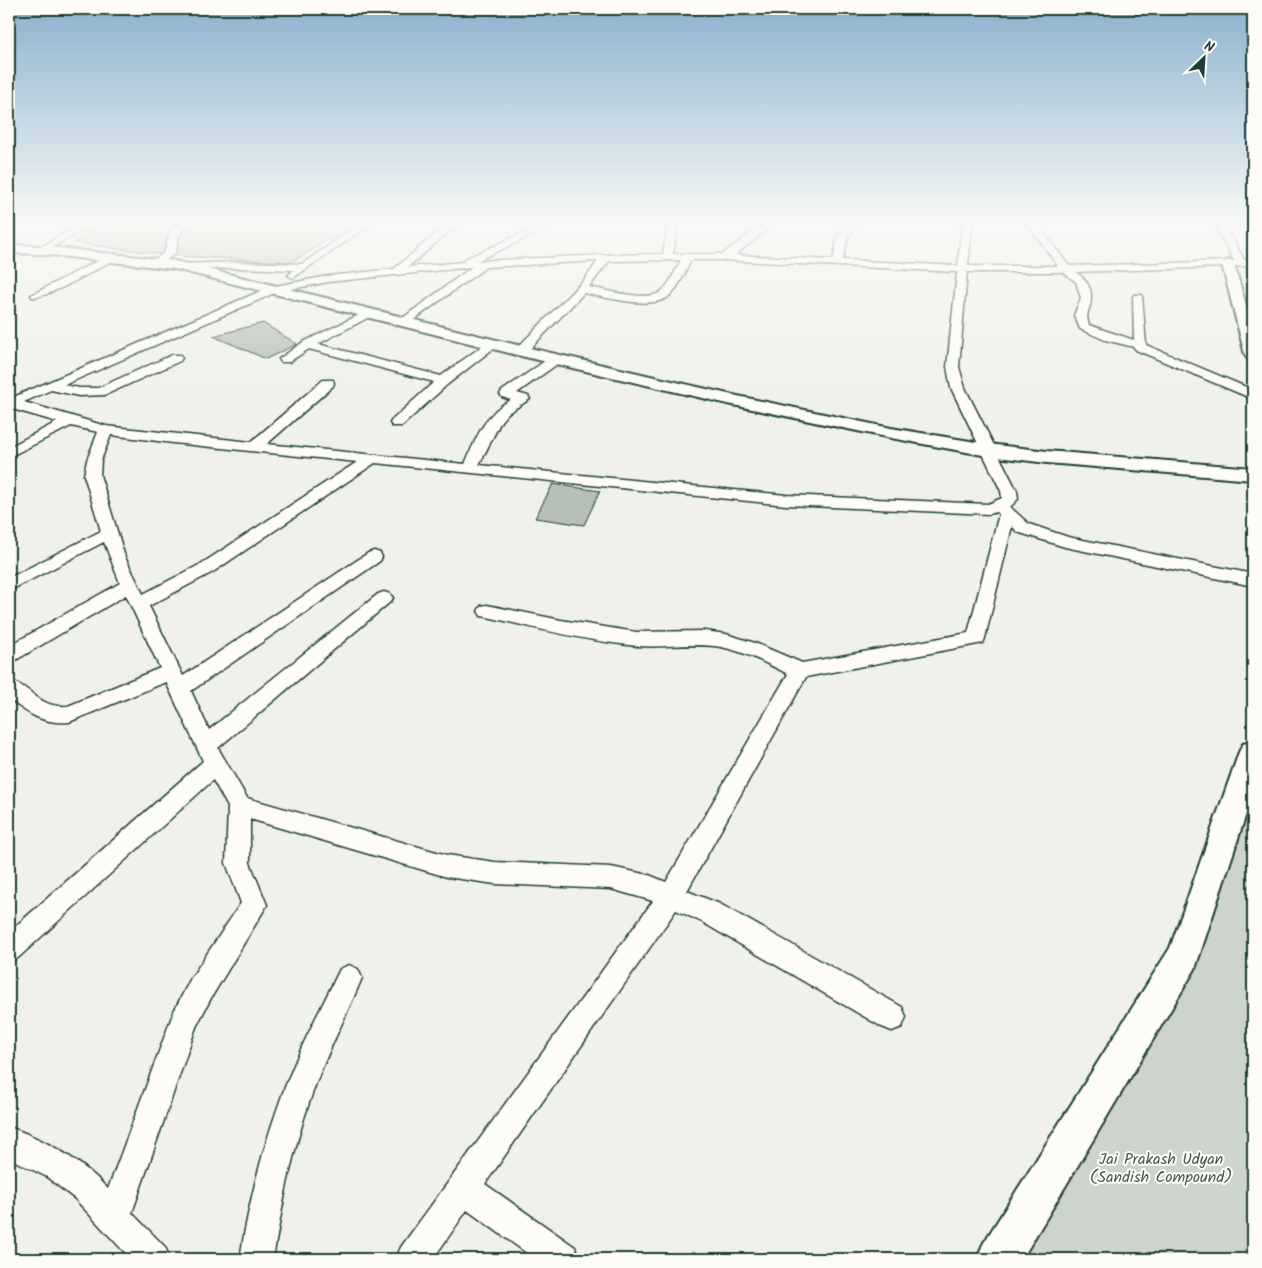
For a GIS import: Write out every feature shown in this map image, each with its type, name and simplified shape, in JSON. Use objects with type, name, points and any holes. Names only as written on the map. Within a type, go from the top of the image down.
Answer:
[{"type":"main road","points":[[241,281],[521,351],[891,434],[988,450],[1253,474]]},
{"type":"main road","points":[[1238,281],[1253,355]]},
{"type":"main road","points":[[998,1259],[1183,957],[1253,752]]},
{"type":"street","points":[[36,295],[66,281]]},
{"type":"street","points":[[274,289],[284,281]]},
{"type":"street","points":[[10,404],[274,289],[316,281]]},
{"type":"street","points":[[404,322],[459,281]]},
{"type":"street","points":[[521,351],[588,281]]},
{"type":"street","points":[[581,290],[642,298],[662,296],[667,292],[673,281]]},
{"type":"street","points":[[487,612],[580,630],[656,641],[714,639],[733,642],[742,644],[800,671],[976,638],[1003,508],[1010,498],[1009,491],[958,388],[953,367],[960,281]]},
{"type":"street","points":[[1080,281],[1086,298],[1080,315],[1084,326],[1109,337],[1140,345],[1146,350],[1253,395]]},
{"type":"street","points":[[1138,296],[1140,345]]},
{"type":"street","points":[[285,360],[306,345],[369,313]]},
{"type":"street","points":[[397,422],[443,382],[493,344]]},
{"type":"street","points":[[306,345],[443,382]]},
{"type":"street","points":[[49,386],[79,392],[100,392],[176,358]]},
{"type":"street","points":[[470,468],[493,420],[511,403],[523,398],[507,394],[556,359]]},
{"type":"street","points":[[256,446],[328,383]]},
{"type":"street","points":[[10,404],[69,422],[106,430],[256,446],[786,500],[1003,508],[1023,528],[1065,542],[1253,580]]},
{"type":"street","points":[[9,453],[69,422]]},
{"type":"street","points":[[106,430],[94,460],[92,475],[116,557],[211,755],[239,806],[238,863],[254,905],[201,988],[184,1021],[114,1218]]},
{"type":"street","points":[[139,604],[207,568],[374,458]]},
{"type":"street","points":[[9,585],[109,533]]},
{"type":"street","points":[[9,688],[40,711],[57,715],[69,714],[175,681],[374,557]]},
{"type":"street","points":[[9,655],[130,585]]},
{"type":"street","points":[[9,949],[211,755],[384,598]]},
{"type":"street","points":[[413,1259],[671,896],[800,671]]},
{"type":"street","points":[[239,806],[447,866],[495,873],[611,878],[649,887],[711,913],[892,1017]]},
{"type":"street","points":[[256,1259],[268,1197],[289,1117],[308,1067],[350,978]]},
{"type":"street","points":[[9,1142],[58,1166],[86,1188],[154,1259]]},
{"type":"street","points":[[464,1188],[564,1259]]},
{"type":"green space","name":"Jai Prakash Udyan (Sandish Compound)","points":[[1253,752],[1253,1259],[998,1259],[1183,957]]},
{"type":"building","points":[[263,323],[297,344],[266,359],[213,336]]},
{"type":"building","points":[[553,484],[600,491],[584,525],[535,518]]}]
